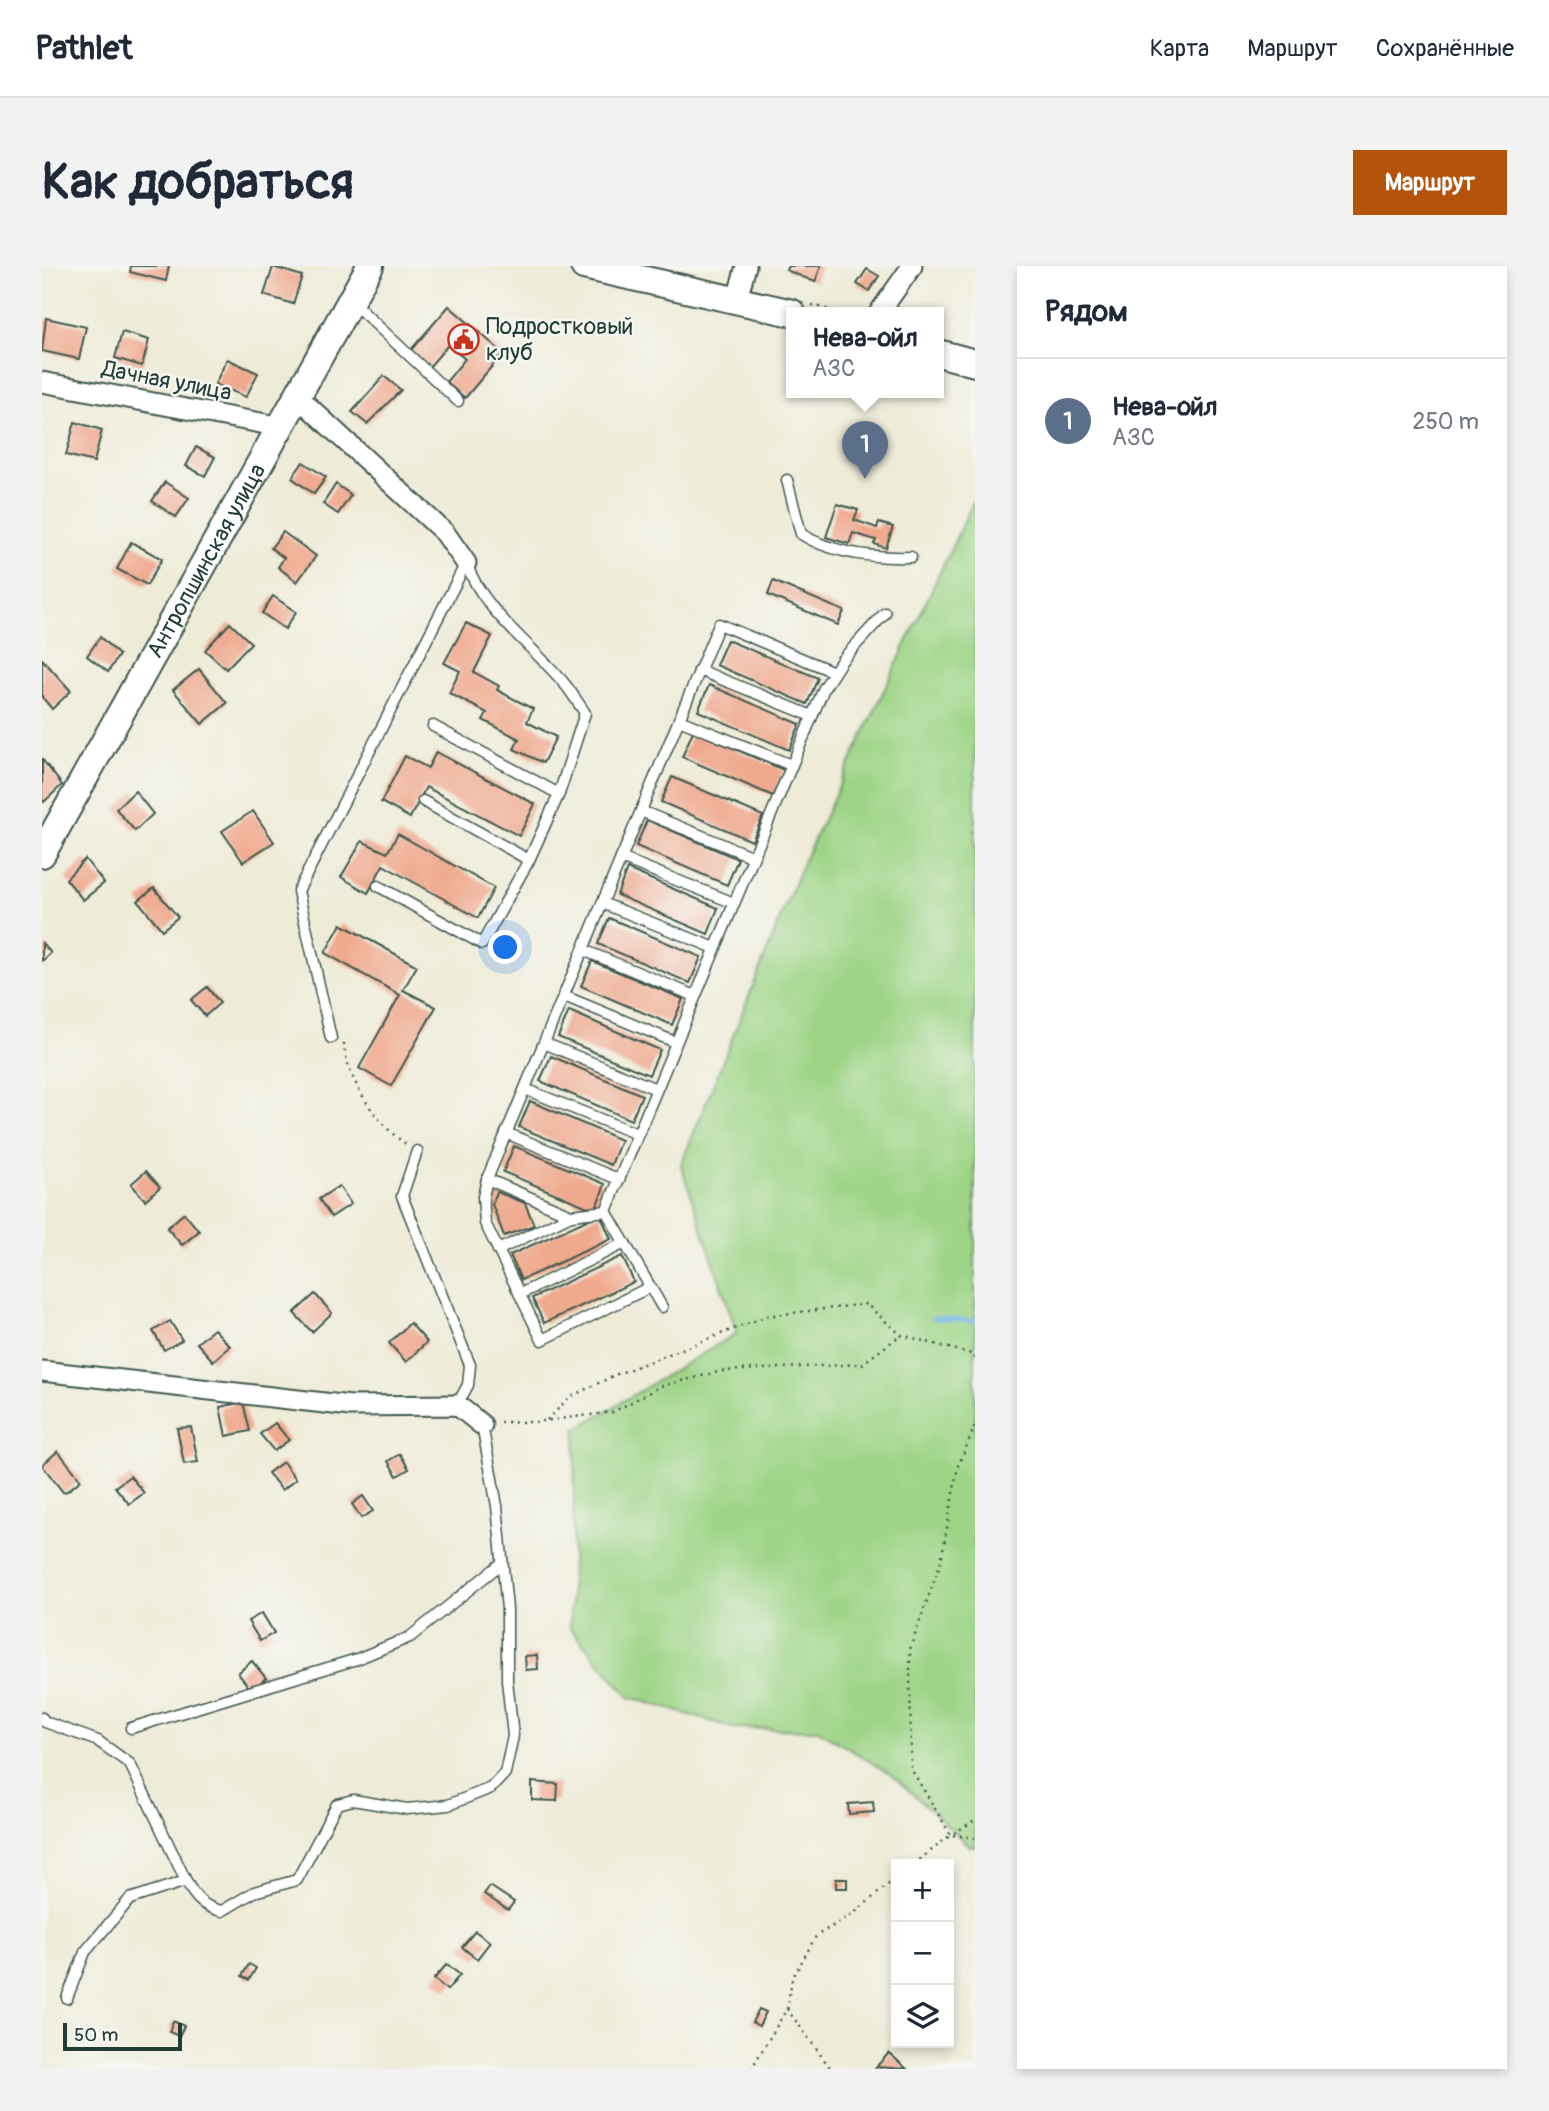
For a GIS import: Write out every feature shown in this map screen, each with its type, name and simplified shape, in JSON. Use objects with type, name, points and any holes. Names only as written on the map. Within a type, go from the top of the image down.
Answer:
[{"type":"street","name":"Антропшинская улица","points":[[45,841],[282,427],[370,266]]},
{"type":"street","points":[[584,266],[786,311]]},
{"type":"street","points":[[737,299],[746,266]]},
{"type":"street","points":[[883,307],[912,266]]},
{"type":"street","points":[[944,354],[975,363]]},
{"type":"street","name":"Дачная улица","points":[[42,382],[282,427]]},
{"type":"street","points":[[298,397],[444,533],[466,563]]},
{"type":"street","points":[[42,1371],[351,1406],[457,1405],[482,1425]]},
{"type":"lane","points":[[350,301],[458,401]]},
{"type":"lane","points":[[787,480],[802,534],[821,547],[885,558],[911,557]]},
{"type":"lane","points":[[378,886],[482,944],[529,860],[559,794],[585,713],[563,682],[516,634],[473,582],[466,563]]},
{"type":"lane","points":[[331,1038],[298,891],[466,563]]},
{"type":"lane","points":[[606,1211],[812,716],[834,672],[885,613]]},
{"type":"lane","points":[[650,1287],[542,1339],[485,1223],[482,1197],[506,1133],[719,624],[834,672]]},
{"type":"lane","points":[[699,670],[812,716]]},
{"type":"lane","points":[[679,720],[791,765]]},
{"type":"lane","points":[[433,726],[559,794]]},
{"type":"lane","points":[[423,801],[529,860]]},
{"type":"lane","points":[[641,811],[753,856]]},
{"type":"lane","points":[[621,858],[734,903]]},
{"type":"lane","points":[[602,903],[715,948]]},
{"type":"lane","points":[[583,950],[695,996]]},
{"type":"lane","points":[[564,996],[675,1042]]},
{"type":"lane","points":[[544,1043],[656,1089]]},
{"type":"lane","points":[[525,1089],[637,1134]]},
{"type":"lane","points":[[506,1133],[618,1179]]},
{"type":"lane","points":[[417,1151],[402,1196],[470,1365],[468,1385],[457,1405]]},
{"type":"lane","points":[[488,1179],[571,1215]]},
{"type":"lane","points":[[498,1250],[571,1215],[606,1211]]},
{"type":"lane","points":[[606,1211],[662,1307]]},
{"type":"lane","points":[[520,1294],[625,1243]]},
{"type":"lane","points":[[42,1718],[46,1722],[98,1741],[130,1764],[194,1895],[207,1908],[222,1911],[254,1892],[297,1880],[337,1804],[353,1800],[407,1809],[448,1805],[491,1788],[505,1773],[513,1736],[507,1679],[507,1609],[497,1506],[482,1425]]},
{"type":"lane","points":[[131,1728],[357,1660],[410,1637],[502,1563]]},
{"type":"lane","points":[[68,1998],[85,1952],[130,1899],[187,1881]]},
{"type":"path","points":[[344,1043],[344,1058],[369,1107],[388,1132],[417,1151]]},
{"type":"path","points":[[547,1420],[570,1397],[615,1375],[767,1316],[866,1304],[901,1335],[974,1356]]},
{"type":"path","points":[[482,1425],[613,1412],[661,1386],[722,1371],[862,1364],[901,1335]]},
{"type":"path","points":[[951,1835],[911,1769],[910,1649],[941,1561],[958,1465],[975,1426]]},
{"type":"path","points":[[920,1859],[975,1820]]},
{"type":"path","points":[[951,1835],[975,1838]]},
{"type":"path","points":[[751,2069],[787,2009],[792,1979],[816,1936],[853,1913],[891,1882]]},
{"type":"path","points":[[787,2009],[831,2069]]},
{"type":"green space","points":[[975,498],[975,1847],[970,1846],[892,1775],[818,1730],[733,1728],[629,1697],[570,1628],[576,1429],[737,1333],[681,1165],[801,867]]},
{"type":"building","points":[[131,266],[169,266],[166,281],[130,272]]},
{"type":"building","points":[[788,266],[821,266],[815,282],[786,270]]},
{"type":"building","points":[[273,267],[302,276],[293,304],[264,295]]},
{"type":"building","points":[[867,269],[879,276],[869,291],[857,284]]},
{"type":"building","points":[[449,306],[503,353],[465,398],[446,382],[465,359],[448,345],[429,367],[410,351]]},
{"type":"building","points":[[46,318],[86,327],[79,359],[42,351]]},
{"type":"building","points":[[122,332],[149,340],[142,366],[115,358]]},
{"type":"building","points":[[227,359],[258,373],[246,397],[215,384]]},
{"type":"building","points":[[384,376],[401,390],[367,424],[352,412]]},
{"type":"building","points":[[75,422],[102,430],[94,462],[66,455]]},
{"type":"building","points":[[196,447],[215,457],[205,476],[186,466]]},
{"type":"building","points":[[303,462],[326,477],[314,494],[292,478]]},
{"type":"building","points":[[165,482],[189,498],[176,517],[152,501]]},
{"type":"building","points":[[336,484],[351,495],[338,514],[323,504]]},
{"type":"building","points":[[837,504],[858,510],[854,520],[877,528],[879,523],[893,527],[886,548],[874,544],[876,540],[853,533],[849,544],[826,537]]},
{"type":"building","points":[[283,532],[316,556],[297,582],[278,567],[284,558],[271,548]]},
{"type":"building","points":[[131,542],[162,559],[147,585],[117,569]]},
{"type":"building","points":[[773,581],[844,611],[838,625],[768,595]]},
{"type":"building","points":[[273,596],[296,612],[285,629],[262,613]]},
{"type":"building","points":[[230,623],[251,643],[226,669],[205,650]]},
{"type":"building","points":[[466,623],[492,636],[474,672],[499,686],[497,690],[533,709],[527,722],[556,737],[543,763],[514,749],[519,739],[483,720],[487,713],[449,693],[460,671],[444,663]]},
{"type":"building","points":[[100,637],[119,655],[108,672],[87,656]]},
{"type":"building","points":[[727,640],[818,678],[807,704],[716,665]]},
{"type":"building","points":[[42,659],[71,691],[52,709],[42,697]]},
{"type":"building","points":[[199,669],[227,703],[202,724],[173,690]]},
{"type":"building","points":[[709,685],[800,724],[789,750],[698,711]]},
{"type":"building","points":[[693,731],[784,770],[773,796],[682,757]]},
{"type":"building","points":[[436,752],[535,804],[519,836],[426,787],[410,818],[381,802],[405,756],[428,768]]},
{"type":"building","points":[[42,759],[62,785],[44,802],[42,799]]},
{"type":"building","points":[[672,777],[763,816],[752,841],[661,802]]},
{"type":"building","points":[[135,791],[153,814],[135,831],[116,809]]},
{"type":"building","points":[[253,811],[274,842],[243,862],[222,831]]},
{"type":"building","points":[[647,820],[738,859],[727,885],[636,846]]},
{"type":"building","points":[[398,834],[494,888],[478,918],[383,865],[368,893],[341,877],[362,841],[387,853]]},
{"type":"building","points":[[85,859],[104,883],[83,900],[66,879]]},
{"type":"building","points":[[627,869],[718,908],[708,934],[617,895]]},
{"type":"building","points":[[154,888],[178,917],[162,930],[138,901]]},
{"type":"building","points":[[609,918],[701,957],[690,983],[598,944]]},
{"type":"building","points":[[341,924],[417,966],[403,990],[436,1007],[391,1086],[359,1068],[400,995],[325,953]]},
{"type":"building","points":[[42,943],[51,953],[42,961]]},
{"type":"building","points":[[592,961],[683,999],[672,1025],[581,986]]},
{"type":"building","points":[[207,987],[220,1003],[205,1016],[191,1000]]},
{"type":"building","points":[[569,1011],[660,1050],[649,1075],[558,1037]]},
{"type":"building","points":[[551,1056],[642,1095],[631,1120],[540,1081]]},
{"type":"building","points":[[530,1101],[621,1140],[611,1165],[519,1127]]},
{"type":"building","points":[[514,1146],[605,1184],[595,1210],[503,1172]]},
{"type":"building","points":[[146,1171],[160,1187],[145,1200],[131,1184]]},
{"type":"building","points":[[339,1186],[351,1204],[331,1217],[319,1199]]},
{"type":"building","points":[[497,1192],[525,1203],[534,1225],[504,1236],[492,1204]]},
{"type":"building","points":[[184,1213],[199,1231],[182,1245],[167,1228]]},
{"type":"building","points":[[600,1214],[611,1239],[521,1280],[510,1255]]},
{"type":"building","points":[[622,1256],[634,1282],[544,1323],[532,1298]]},
{"type":"building","points":[[315,1294],[332,1313],[312,1332],[294,1313]]},
{"type":"building","points":[[170,1321],[182,1340],[164,1350],[153,1331]]},
{"type":"building","points":[[410,1323],[427,1342],[406,1362],[389,1343]]},
{"type":"building","points":[[214,1329],[230,1346],[213,1361],[197,1343]]},
{"type":"building","points":[[243,1402],[250,1431],[226,1436],[220,1407]]},
{"type":"building","points":[[275,1423],[289,1440],[274,1451],[260,1434]]},
{"type":"building","points":[[191,1427],[198,1462],[184,1464],[177,1428]]},
{"type":"building","points":[[58,1451],[81,1480],[63,1492],[42,1465]]},
{"type":"building","points":[[400,1454],[409,1469],[397,1476],[388,1461]]},
{"type":"building","points":[[283,1462],[296,1479],[282,1490],[268,1473]]},
{"type":"building","points":[[130,1476],[144,1493],[129,1504],[115,1487]]},
{"type":"building","points":[[363,1496],[373,1511],[361,1518],[352,1504]]},
{"type":"building","points":[[262,1613],[274,1633],[260,1641],[248,1621]]},
{"type":"building","points":[[537,1655],[538,1669],[526,1670],[525,1656]]},
{"type":"building","points":[[252,1661],[266,1678],[251,1690],[238,1673]]},
{"type":"building","points":[[532,1782],[558,1784],[557,1801],[532,1800]]},
{"type":"building","points":[[873,1802],[874,1812],[849,1814],[848,1804]]},
{"type":"building","points":[[836,1879],[847,1879],[847,1888],[836,1888]]},
{"type":"building","points":[[490,1886],[514,1902],[508,1910],[484,1894]]},
{"type":"building","points":[[475,1931],[490,1942],[477,1959],[462,1947]]},
{"type":"building","points":[[249,1964],[256,1968],[249,1980],[242,1976]]},
{"type":"building","points":[[447,1964],[460,1975],[447,1990],[434,1979]]},
{"type":"building","points":[[759,2009],[766,2012],[759,2026],[752,2022]]},
{"type":"building","points":[[173,2021],[184,2026],[179,2036],[169,2032]]},
{"type":"building","points":[[889,2053],[907,2069],[876,2067]]},
{"type":"waterway","points":[[933,1318],[975,1321]]},
{"type":"place","name":"Подростковый клуб","points":[[463,339]]},
{"type":"place","name":"Нева-ойл","points":[[865,479]]}]
